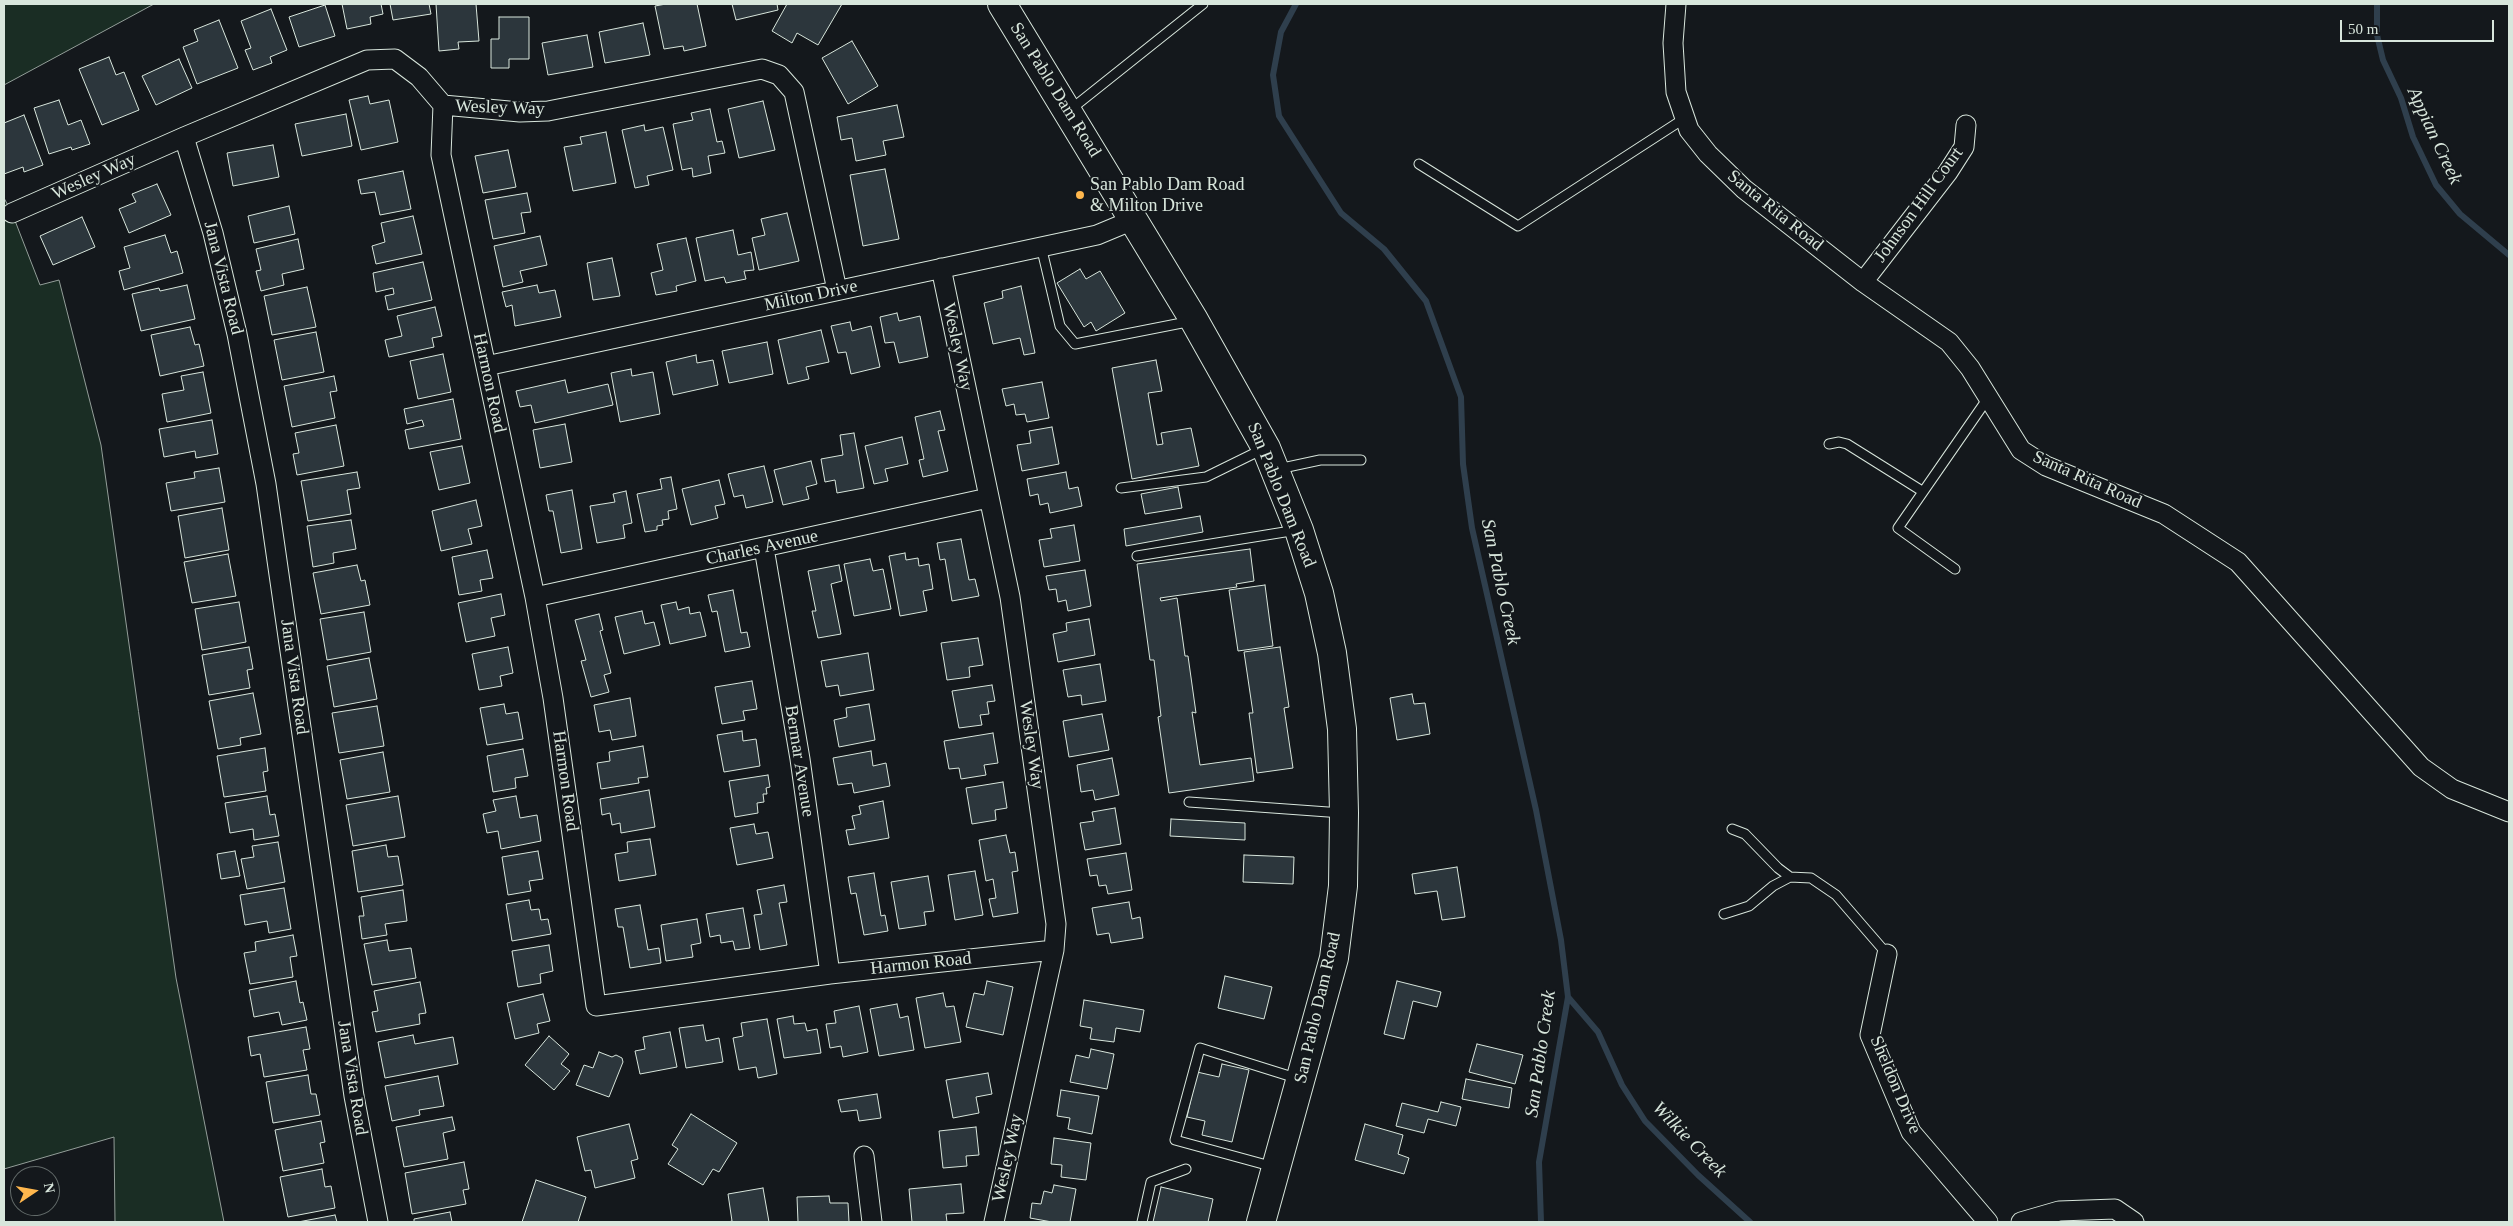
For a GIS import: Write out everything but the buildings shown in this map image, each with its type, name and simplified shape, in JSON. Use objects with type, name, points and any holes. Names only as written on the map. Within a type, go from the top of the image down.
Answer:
[{"type":"main road","name":"San Pablo Dam Road","points":[[1002,4],[1194,320],[1270,459],[1299,530],[1319,593],[1332,653],[1342,729],[1344,814],[1342,886],[1334,958],[1302,1080],[1261,1222]]},
{"type":"street","name":"Santa Rita Road","points":[[1676,4],[1673,43],[1676,92],[1689,130],[1708,154],[1744,189],[1863,282],[1949,342],[1970,368],[2021,450],[2046,466],[2164,514],[2238,562],[2421,767],[2452,789],[2509,812]]},
{"type":"street","name":"Wesley Way","points":[[12,213],[184,137],[367,60],[395,59],[419,77],[442,106],[520,112],[548,111],[762,69],[779,75],[794,92],[837,290]]},
{"type":"street","name":"Harmon Road","points":[[442,106],[440,155],[535,597],[553,698],[596,1006],[830,974],[1054,950]]},
{"type":"street","name":"Johnson Hill Court","points":[[1863,282],[1948,172],[1964,147],[1966,125]]},
{"type":"street","name":"Jana Vista Road","points":[[184,137],[213,233],[237,334],[266,484],[354,1096],[378,1222]]},
{"type":"street","name":"Milton Drive","points":[[486,366],[1097,235],[1133,220]]},
{"type":"street","name":"Wesley Way","points":[[941,268],[1010,597],[1056,924],[1054,950],[994,1222]]},
{"type":"street","name":"Charles Avenue","points":[[535,597],[988,498]]},
{"type":"street","name":"Bermar Avenue","points":[[764,548],[800,759],[830,974]]},
{"type":"street","name":"Sheldon Drive","points":[[1887,954],[1870,1035],[1911,1132],[1988,1222]]},
{"type":"street","points":[[864,1156],[872,1222]]},
{"type":"street","points":[[2022,1222],[2059,1211],[2115,1209],[2134,1222]]},
{"type":"lane","points":[[1068,111],[1204,4]]},
{"type":"lane","points":[[1419,164],[1518,226],[1685,118]]},
{"type":"lane","points":[[1041,246],[1060,326],[1076,344],[1194,320]]},
{"type":"lane","points":[[1955,569],[1898,528],[1988,398]]},
{"type":"lane","points":[[1830,444],[1839,442],[1847,444],[1922,491]]},
{"type":"lane","points":[[1121,488],[1206,478],[1270,459],[1361,460]]},
{"type":"lane","points":[[1137,556],[1299,530]]},
{"type":"lane","points":[[1189,802],[1344,814]]},
{"type":"lane","points":[[1732,829],[1745,834],[1778,868],[1790,877]]},
{"type":"lane","points":[[1724,914],[1749,906],[1773,886],[1790,877],[1811,878],[1836,895],[1887,954]]},
{"type":"lane","points":[[1276,1168],[1174,1140],[1200,1048],[1302,1080]]},
{"type":"lane","points":[[1142,1222],[1151,1182],[1186,1169]]},
{"type":"green space","points":[[4,4],[154,4],[4,85]]},
{"type":"green space","points":[[4,198],[12,213],[40,285],[59,280],[101,445],[176,978],[224,1222],[115,1222],[114,1137],[4,1169]]},
{"type":"waterway","name":"San Pablo Creek","points":[[1296,4],[1281,32],[1273,75],[1279,116],[1341,213],[1384,249],[1426,301],[1461,397],[1463,464],[1472,528],[1536,810],[1561,940],[1568,997],[1539,1162],[1541,1222]]},
{"type":"waterway","name":"Appian Creek","points":[[2377,4],[2377,35],[2383,60],[2401,98],[2413,137],[2436,185],[2460,214],[2509,255]]},
{"type":"waterway","name":"Wilkie Creek","points":[[1568,997],[1598,1032],[1622,1085],[1645,1121],[1698,1175],[1750,1222]]},
{"type":"place","name":"San Pablo Dam Road & Milton Drive","points":[[1080,195]]}]
